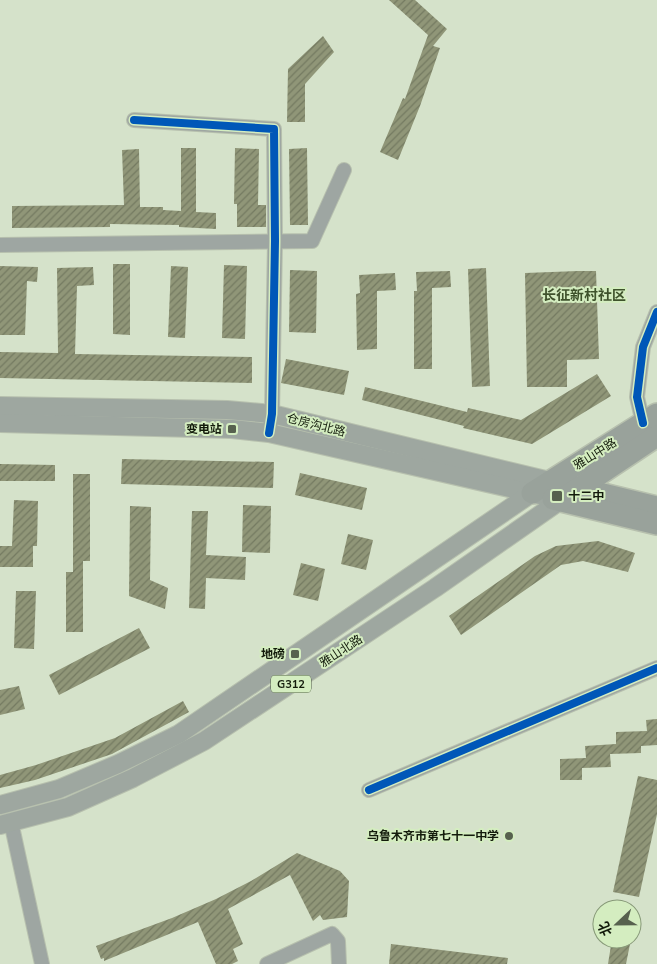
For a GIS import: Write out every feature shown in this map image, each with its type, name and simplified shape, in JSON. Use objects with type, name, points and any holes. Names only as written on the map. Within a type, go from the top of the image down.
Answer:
[{"type":"highway","name":"雅山中路","points":[[556,491],[652,425]]},
{"type":"highway","name":"雅山中路","points":[[556,491],[652,425]]},
{"type":"highway","points":[[556,491],[657,507]]},
{"type":"highway","points":[[556,491],[657,524]]},
{"type":"main road","name":"仓房沟北路","points":[[0,406],[227,410],[272,414],[556,491]]},
{"type":"main road","name":"仓房沟北路","points":[[0,423],[232,429],[269,433],[556,491]]},
{"type":"main road","name":"雅山北路","points":[[0,805],[59,789],[118,764],[178,734],[556,491]]},
{"type":"main road","name":"雅山北路","points":[[6,824],[68,807],[133,778],[204,741],[436,588],[556,491]]},
{"type":"street","points":[[134,120],[274,130],[275,242],[272,414],[269,433]]},
{"type":"street","points":[[0,245],[312,241],[344,170]]},
{"type":"street","points":[[652,425],[637,397],[643,347],[657,312]]},
{"type":"street","points":[[369,790],[657,668]]},
{"type":"street","points":[[6,824],[42,964]]},
{"type":"street","points":[[267,964],[332,934],[338,941],[339,964]]},
{"type":"building","points":[[389,0],[415,0],[447,29],[433,46],[440,48],[420,106],[398,160],[380,152],[403,98],[405,99],[428,35]]},
{"type":"building","points":[[323,36],[334,52],[305,84],[305,122],[287,122],[288,69]]},
{"type":"building","points":[[181,148],[196,148],[196,212],[216,213],[216,229],[179,227],[179,225],[110,224],[110,227],[12,228],[12,206],[124,205],[122,150],[139,149],[140,207],[163,207],[163,210],[181,211]]},
{"type":"building","points":[[235,148],[259,149],[258,205],[266,205],[266,227],[237,227],[237,204],[234,204]]},
{"type":"building","points":[[307,148],[308,225],[290,225],[289,149]]},
{"type":"building","points":[[113,264],[130,264],[130,335],[113,334]]},
{"type":"building","points":[[224,265],[247,266],[245,339],[222,338]]},
{"type":"building","points":[[0,266],[38,267],[37,282],[27,281],[25,335],[0,335]]},
{"type":"building","points":[[171,266],[188,267],[185,338],[168,337]]},
{"type":"building","points":[[93,267],[94,285],[77,286],[75,354],[252,357],[252,383],[0,378],[0,352],[58,353],[57,268]]},
{"type":"building","points":[[486,268],[490,386],[472,387],[468,269]]},
{"type":"building","points":[[290,270],[317,271],[316,333],[289,332]]},
{"type":"building","points":[[450,271],[451,287],[432,288],[432,369],[414,369],[414,291],[417,291],[416,272]]},
{"type":"building","points":[[596,271],[599,359],[567,360],[567,387],[527,387],[525,273]]},
{"type":"building","points":[[395,273],[396,290],[377,291],[377,349],[357,350],[356,294],[360,293],[359,275]]},
{"type":"building","points":[[286,359],[349,371],[344,395],[281,383]]},
{"type":"building","points":[[597,374],[611,396],[532,444],[463,428],[464,426],[362,400],[365,387],[467,412],[468,408],[521,420]]},
{"type":"building","points":[[122,459],[274,462],[273,488],[121,484]]},
{"type":"building","points":[[0,464],[55,465],[55,481],[0,481]]},
{"type":"building","points":[[300,473],[367,488],[362,510],[295,495]]},
{"type":"building","points":[[73,474],[90,474],[90,561],[83,561],[83,632],[66,632],[66,572],[73,572]]},
{"type":"building","points":[[14,500],[38,501],[37,546],[33,546],[33,567],[0,567],[0,546],[12,546]]},
{"type":"building","points":[[243,505],[271,506],[270,553],[242,552]]},
{"type":"building","points":[[130,506],[151,507],[150,580],[168,588],[165,609],[129,596]]},
{"type":"building","points":[[192,511],[208,511],[206,555],[246,557],[245,580],[206,578],[205,609],[189,608]]},
{"type":"building","points":[[348,534],[373,540],[366,570],[341,564]]},
{"type":"building","points":[[598,541],[635,553],[628,572],[583,561],[561,565],[461,635],[449,616],[535,556],[556,546]]},
{"type":"building","points":[[301,563],[325,569],[318,601],[293,595]]},
{"type":"building","points":[[16,591],[36,591],[34,649],[14,648]]},
{"type":"building","points":[[139,628],[150,648],[59,695],[49,675]]},
{"type":"building","points":[[19,686],[25,709],[0,715],[0,690]]},
{"type":"building","points":[[183,701],[189,712],[112,754],[35,780],[0,788],[0,775],[36,765],[115,738]]},
{"type":"building","points":[[657,719],[657,745],[641,746],[641,753],[610,754],[611,767],[582,768],[582,780],[560,780],[560,759],[586,758],[585,746],[616,744],[616,732],[647,731],[646,720]]},
{"type":"building","points":[[638,776],[657,780],[657,814],[639,897],[613,892]]},
{"type":"building","points":[[297,853],[340,871],[349,881],[347,917],[323,920],[320,915],[313,921],[290,875],[228,909],[243,944],[233,949],[238,961],[232,964],[216,964],[198,922],[104,961],[104,958],[101,959],[96,946],[172,918],[216,899],[251,881]]},
{"type":"building","points":[[391,944],[508,958],[507,964],[389,964]]},
{"type":"building","points":[[610,949],[629,949],[626,964],[608,964]]},
{"type":"cycle path","points":[[134,120],[274,129],[275,241],[272,414],[269,433]]},
{"type":"cycle path","points":[[643,423],[637,397],[643,347],[657,312]]},
{"type":"cycle path","points":[[369,790],[657,668]]},
{"type":"place","name":"变电站","points":[[232,429]]},
{"type":"place","name":"十二中","points":[[557,496]]},
{"type":"place","name":"地磅","points":[[295,654]]},
{"type":"place","name":"乌鲁木齐市第七十一中学","points":[[509,836]]},
{"type":"district","name":"长征新村社区","points":[[584,295]]}]
